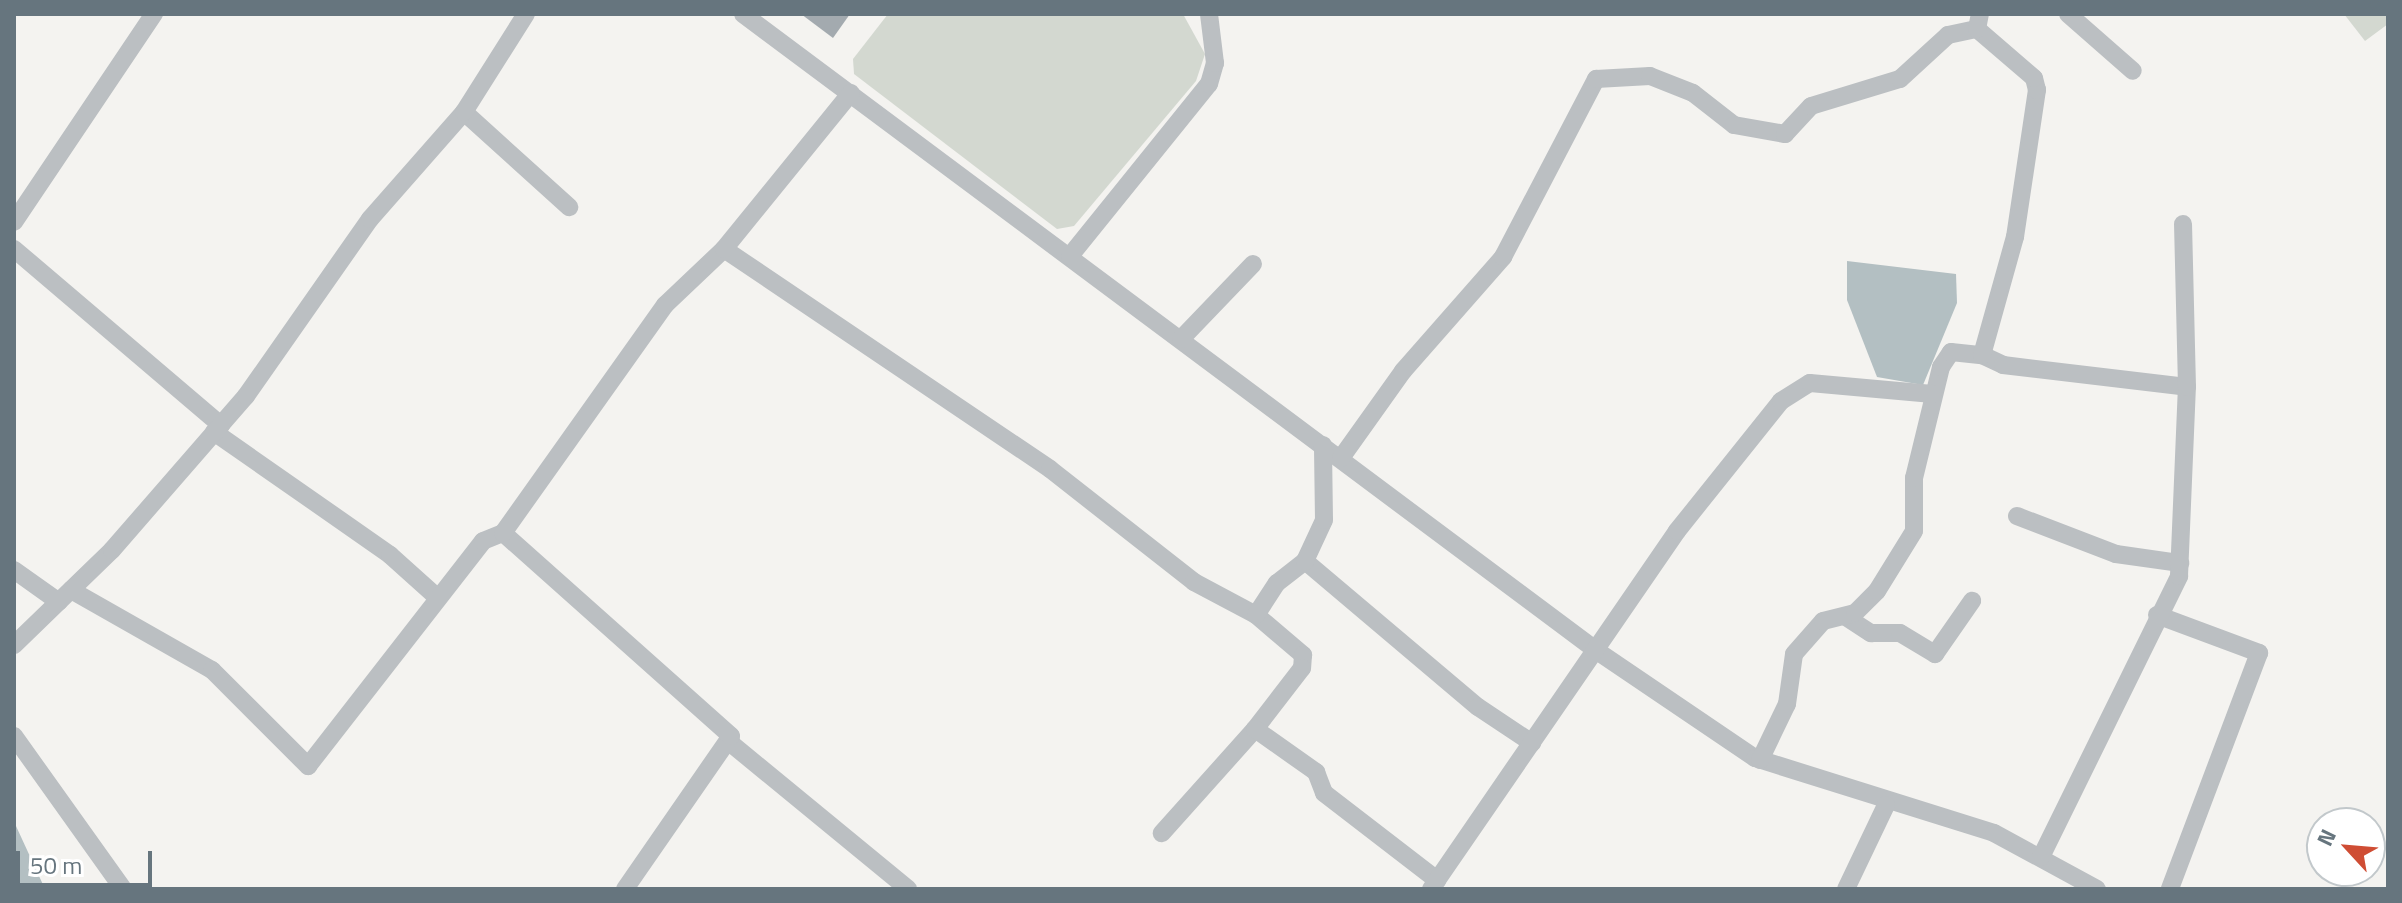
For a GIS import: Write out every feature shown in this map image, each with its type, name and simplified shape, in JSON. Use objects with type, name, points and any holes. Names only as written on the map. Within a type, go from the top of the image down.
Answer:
[{"type":"street","points":[[14,222],[154,14]]},
{"type":"street","points":[[14,645],[65,596],[217,428],[370,219],[464,112],[526,14]]},
{"type":"street","points":[[743,14],[1597,651],[1760,760],[1886,805],[1994,833],[2097,889]]},
{"type":"street","points":[[1070,256],[1209,84],[1215,63],[1209,14]]},
{"type":"street","points":[[2068,14],[2133,71]]},
{"type":"street","points":[[1341,458],[1403,371],[1503,257],[1596,79],[1650,76],[1693,93],[1734,125],[1785,134],[1811,106],[1900,79],[1948,35],[1978,21],[2034,78],[2037,90],[2015,237],[1982,355]]},
{"type":"street","points":[[14,570],[212,670],[308,766],[483,541],[503,533],[665,305],[724,249],[851,93]]},
{"type":"street","points":[[464,112],[569,207]]},
{"type":"street","points":[[2041,857],[2180,563],[2187,387],[2183,224]]},
{"type":"street","points":[[14,249],[217,428],[390,555],[438,598]]},
{"type":"street","points":[[724,249],[1050,469],[1194,582],[1256,615],[1303,655],[1302,668],[1255,729],[1162,833]]},
{"type":"street","points":[[1181,339],[1253,264]]},
{"type":"street","points":[[1760,760],[1787,704],[1794,654],[1823,621],[1846,617],[1877,591],[1914,531],[1914,478],[1933,394],[1951,352],[1982,355],[2003,365],[2187,387]]},
{"type":"street","points":[[1255,729],[1316,772],[1324,793],[1434,885],[1677,531],[1781,401],[1810,383],[1933,394]]},
{"type":"street","points":[[1256,615],[1277,583],[1305,561],[1324,520],[1323,445]]},
{"type":"street","points":[[2017,516],[2116,554],[2180,563]]},
{"type":"street","points":[[503,533],[672,686],[721,719],[728,741],[908,889]]},
{"type":"street","points":[[1305,561],[1478,707],[1532,743]]},
{"type":"street","points":[[1846,617],[1871,633],[1900,633],[1935,654],[1972,601]]},
{"type":"street","points":[[2157,615],[2259,653],[2170,889]]},
{"type":"street","points":[[14,736],[123,889]]},
{"type":"street","points":[[625,889],[728,741]]},
{"type":"street","points":[[1846,889],[1886,805]]},
{"type":"shaded area","points":[[888,14],[1183,14],[1205,54],[1196,81],[1074,226],[1057,229],[854,74],[853,59]]},
{"type":"shaded area","points":[[2344,14],[2387,14],[2388,24],[2365,41]]},
{"type":"shaded area","points":[[1847,261],[1956,274],[1957,303],[1923,385],[1877,377],[1847,300]]},
{"type":"shaded area","points":[[14,819],[16,826],[45,889],[14,889]]},
{"type":"building","points":[[801,14],[850,14],[833,38]]}]
